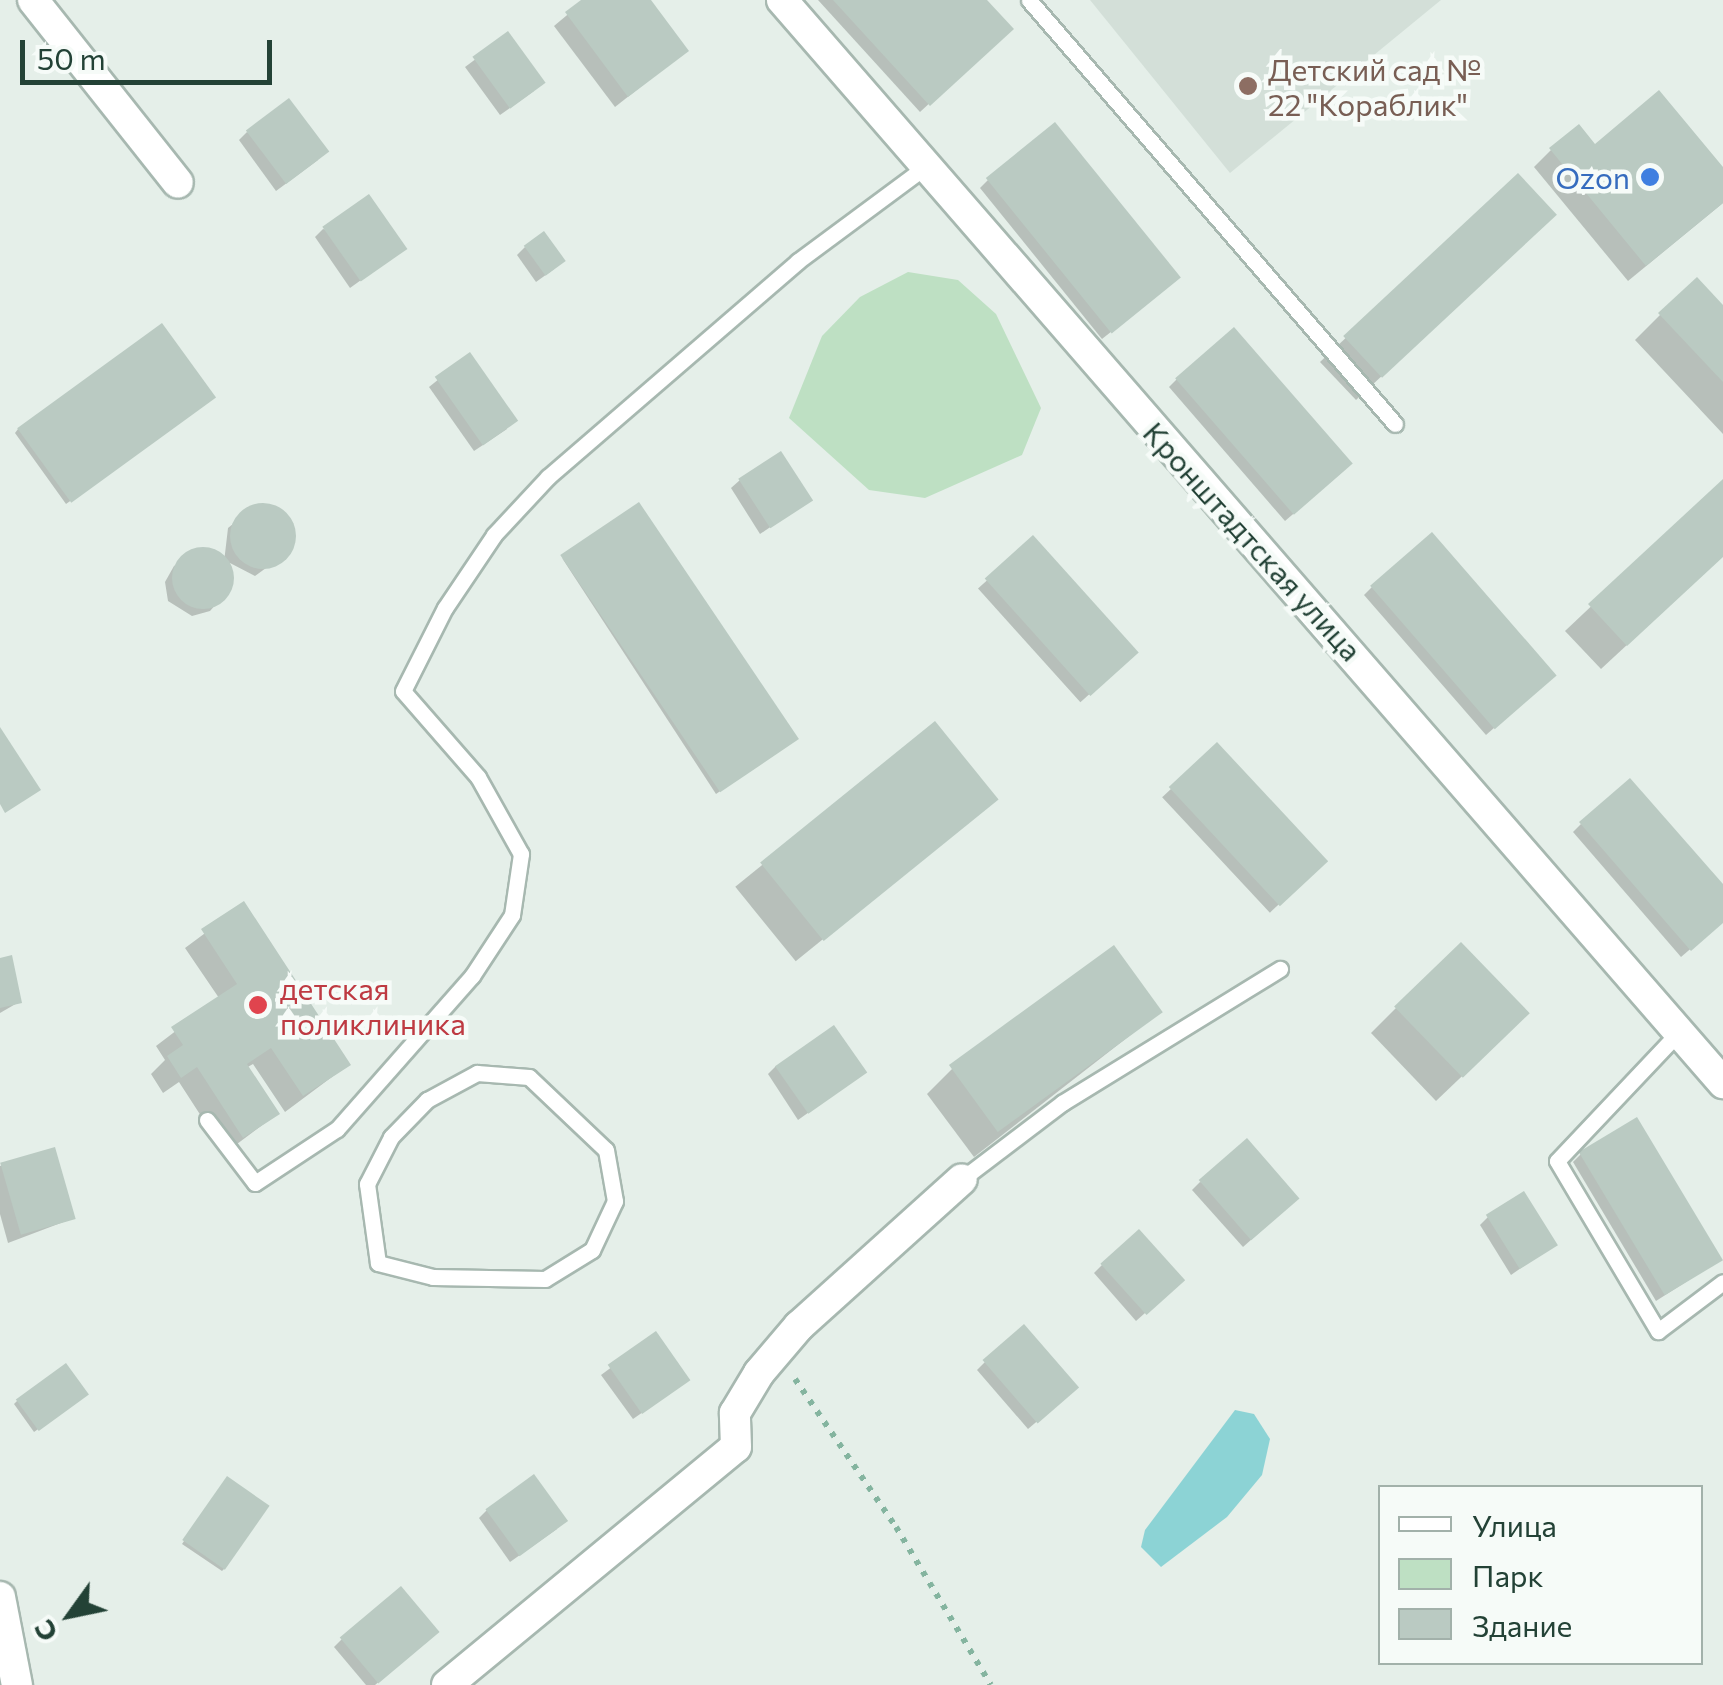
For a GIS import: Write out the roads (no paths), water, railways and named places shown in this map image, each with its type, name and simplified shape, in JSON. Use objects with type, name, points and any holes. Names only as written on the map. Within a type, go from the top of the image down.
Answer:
[{"type":"street","points":[[33,0],[178,183]]},
{"type":"street","name":"Кронштадтская улица","points":[[782,0],[929,164],[1723,1083]]},
{"type":"street","points":[[447,1685],[736,1446],[735,1413],[777,1352],[962,1179]]},
{"type":"street","points":[[0,1597],[17,1685]]},
{"type":"lane","points":[[1029,0],[1394,424]]},
{"type":"lane","points":[[207,1120],[255,1182],[337,1129],[472,976],[512,916],[521,854],[478,777],[402,691],[445,608],[494,535],[548,476],[798,260],[929,164]]},
{"type":"lane","points":[[962,1179],[1062,1103],[1280,969]]},
{"type":"lane","points":[[1678,1033],[1557,1162],[1658,1331],[1723,1282]]},
{"type":"lane","points":[[477,1073],[529,1077],[606,1150],[615,1201],[592,1250],[545,1279],[434,1277],[378,1263],[367,1184],[391,1138],[427,1100],[477,1073]]},
{"type":"water","points":[[1235,1410],[1254,1414],[1270,1439],[1262,1475],[1227,1517],[1161,1567],[1141,1547],[1145,1530]]},
{"type":"place","name":"Детский сад № 22 \"Кораблик\"","points":[[1248,86]]},
{"type":"place","name":"Ozon","points":[[1650,177]]},
{"type":"place","name":"детская поликлиника","points":[[258,1005]]}]
